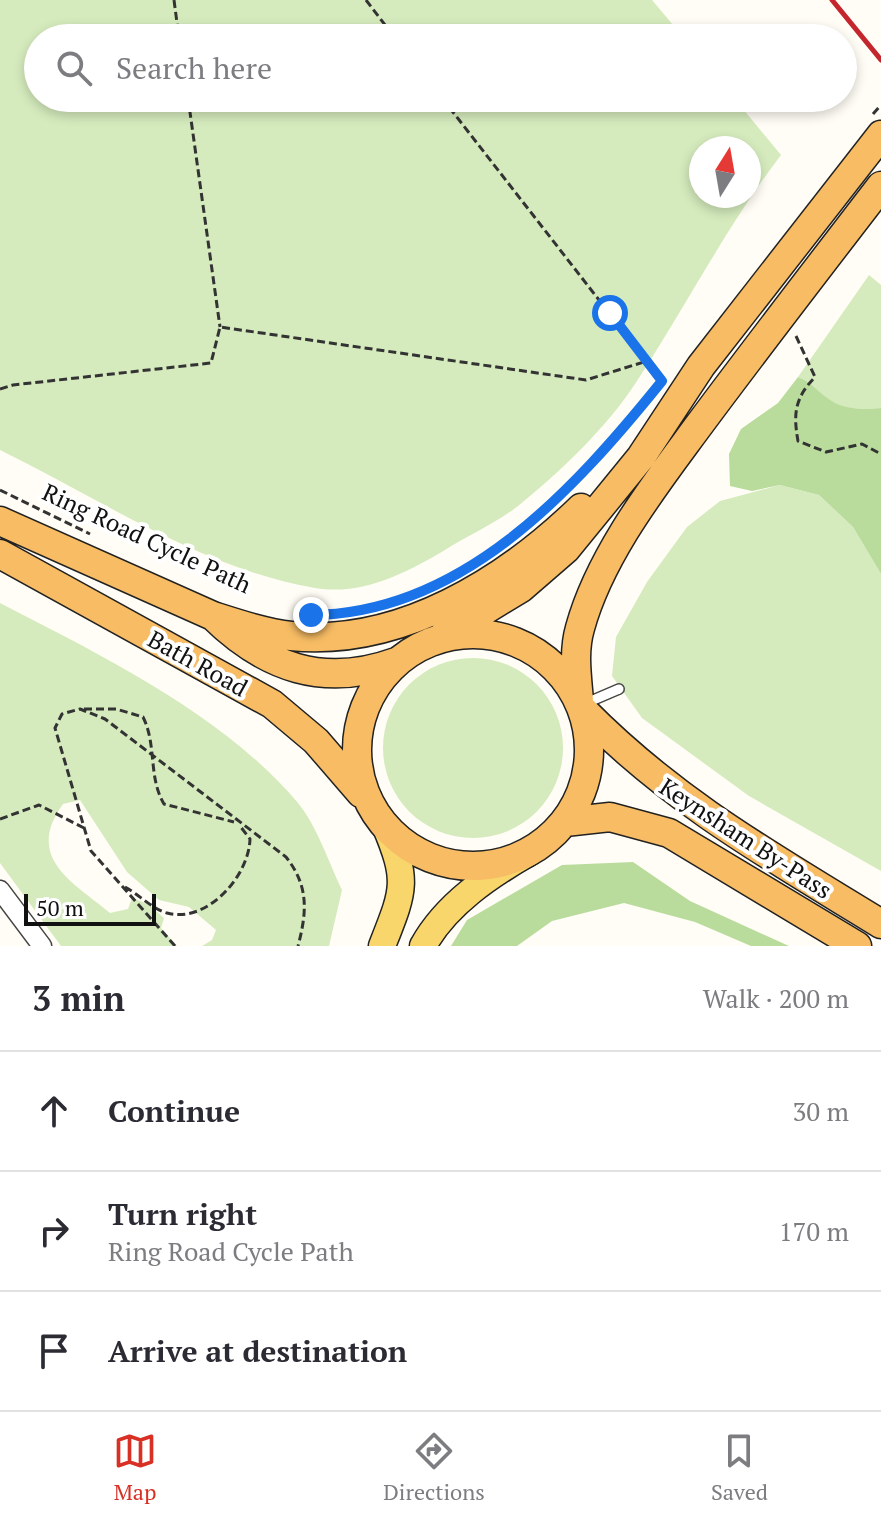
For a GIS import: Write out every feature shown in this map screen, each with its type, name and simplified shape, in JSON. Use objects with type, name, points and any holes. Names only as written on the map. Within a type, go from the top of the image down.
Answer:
[{"type":"highway","points":[[213,616],[291,636],[352,635],[391,627],[464,596],[533,550],[573,516],[640,447],[680,379],[701,366],[873,144]]},
{"type":"highway","points":[[680,379],[616,490],[556,558],[521,588],[396,662],[370,695],[359,727],[358,765],[378,816],[418,852],[457,865],[496,864],[530,852],[565,822],[574,809],[588,773],[590,750],[575,651],[590,598],[660,477],[881,186]]},
{"type":"highway","name":"Bath Road","points":[[0,521],[213,616],[239,642],[312,674],[358,674],[396,662]]},
{"type":"highway","name":"Bath Road","points":[[0,554],[272,704],[333,758],[378,816]]},
{"type":"highway","points":[[436,640],[488,635],[510,641],[550,665],[581,705]]},
{"type":"highway","name":"Keynsham By-Pass","points":[[581,705],[646,771],[720,825],[881,924]]},
{"type":"highway","name":"Keynsham By-Pass","points":[[565,822],[610,817],[669,833],[857,946]]},
{"type":"main road","points":[[378,816],[402,865],[400,902],[382,946]]},
{"type":"main road","points":[[423,946],[436,926],[466,896],[497,871],[530,852]]},
{"type":"street","points":[[0,890],[42,946]]},
{"type":"lane","points":[[581,705],[619,689]]},
{"type":"path","points":[[174,0],[177,24]]},
{"type":"path","points":[[366,0],[384,24]]},
{"type":"path","points":[[0,389],[211,363],[220,327],[190,112]]},
{"type":"path","points":[[453,112],[662,381]]},
{"type":"path","points":[[220,327],[586,380],[647,361]]},
{"type":"path","points":[[796,336],[815,377],[799,394],[793,417],[798,441],[826,452],[862,444],[881,454]]},
{"type":"path","points":[[524,527],[574,481],[662,381],[680,379]]},
{"type":"path","name":"Ring Road Cycle Path","points":[[0,490],[94,537]]},
{"type":"path","points":[[80,709],[105,719],[286,857],[301,875],[307,903],[298,946]]},
{"type":"path","points":[[120,884],[163,912],[183,916],[203,909],[230,886],[250,856],[250,839],[237,822],[164,804],[155,789],[152,734],[143,717],[116,709],[80,709],[62,714],[55,728],[91,851],[120,884],[175,946]]},
{"type":"path","points":[[0,819],[39,805],[84,828]]},
{"type":"green space","points":[[0,0],[652,0],[672,24],[24,24],[24,112],[746,112],[781,155],[761,182],[761,136],[689,136],[689,208],[743,208],[624,400],[581,449],[510,512],[399,574],[350,589],[315,588],[273,578],[192,549],[0,450]]},
{"type":"green space","points":[[869,275],[881,285],[881,408],[864,409],[835,404],[798,377]]},
{"type":"green space","points":[[798,377],[840,405],[881,408],[881,574],[853,527],[819,495],[780,485],[752,491],[730,486],[729,454],[741,429],[778,403]]},
{"type":"green space","points":[[780,485],[819,495],[853,527],[881,574],[881,871],[749,796],[642,718],[612,676],[616,637],[647,582],[687,527],[720,501]]},
{"type":"green space","points":[[0,603],[159,690],[198,715],[268,771],[305,812],[342,890],[329,946],[202,946],[212,940],[216,930],[189,907],[159,900],[127,872],[80,800],[63,804],[52,823],[49,839],[51,854],[58,867],[110,913],[128,909],[132,898],[148,904],[164,918],[161,928],[177,946],[61,946],[0,863]]},
{"type":"green space","points":[[473,658],[491,659],[508,665],[537,684],[556,713],[562,730],[562,766],[556,783],[537,812],[508,831],[491,837],[473,838],[455,837],[438,831],[409,812],[390,783],[384,766],[383,748],[384,730],[390,713],[409,684],[438,665],[455,659]]},
{"type":"green space","points":[[633,862],[690,901],[789,946],[751,946],[695,922],[624,903],[552,921],[517,946],[451,946],[467,920],[562,865]]},
{"type":"railway","points":[[832,0],[852,24]]},
{"type":"railway","points":[[857,31],[881,60]]},
{"type":"route","points":[[311,615],[336,615],[386,607],[435,587],[515,535],[574,481],[662,381],[610,313]]}]
